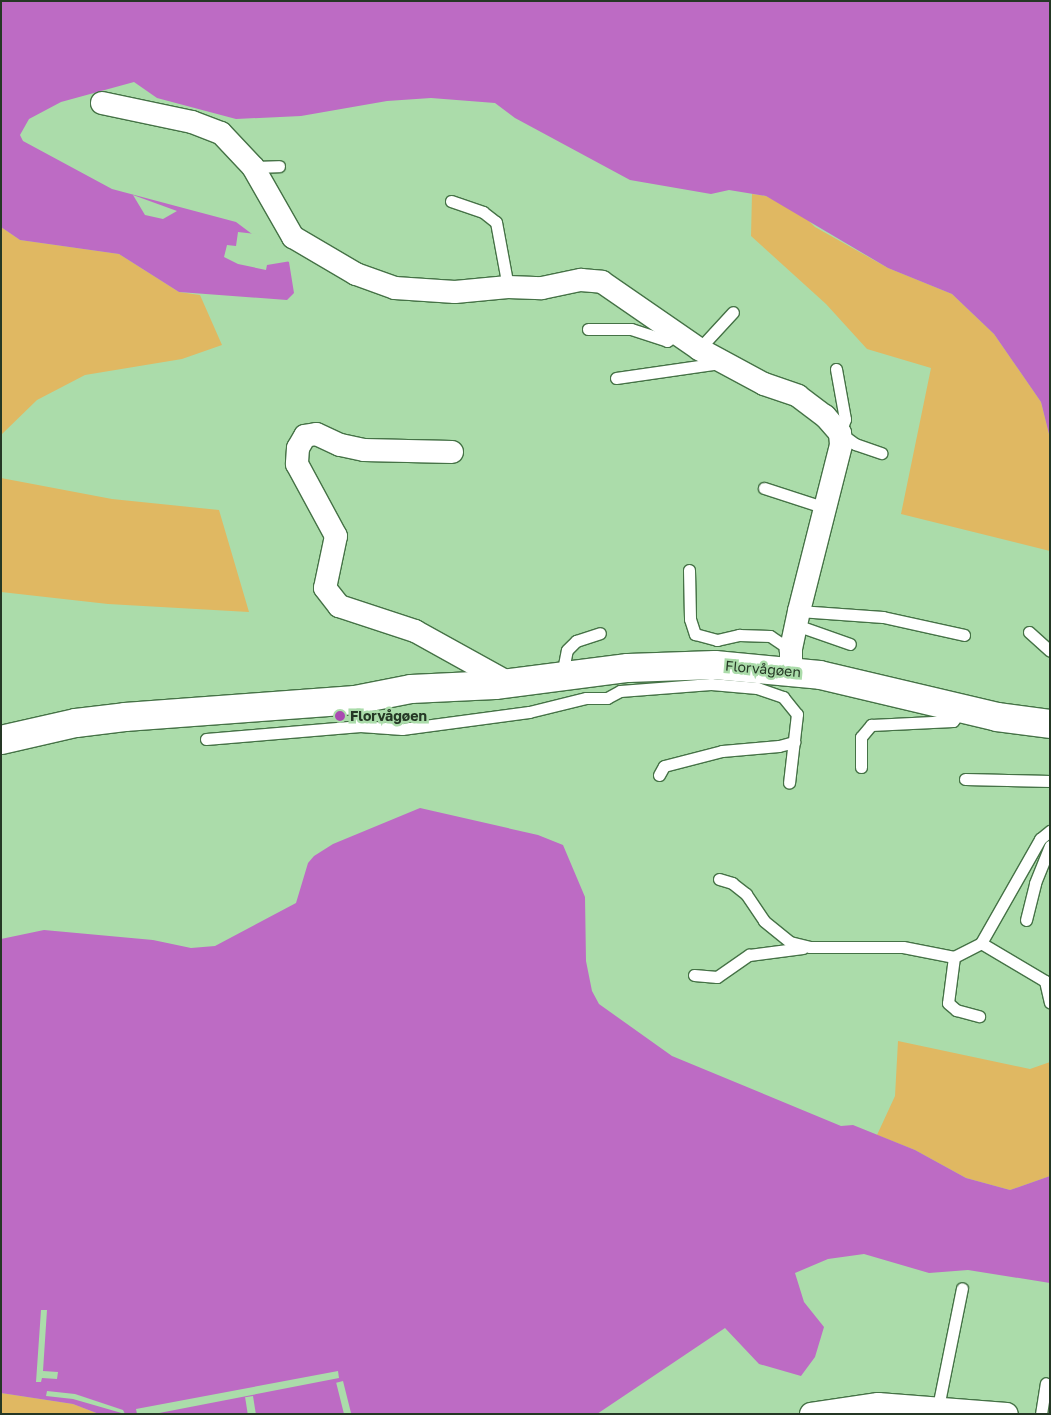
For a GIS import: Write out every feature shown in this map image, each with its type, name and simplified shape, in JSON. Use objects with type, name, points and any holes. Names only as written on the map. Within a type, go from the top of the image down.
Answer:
[{"type":"main road","name":"Florvågøen","points":[[1,740],[68,725],[115,718],[358,713],[411,689],[509,683],[562,675],[791,660],[997,717],[1050,724]]},
{"type":"street","points":[[102,103],[192,122],[221,133],[253,167],[293,237],[356,274],[396,288],[455,292],[508,287],[542,288],[581,280],[602,282],[699,349],[764,384],[798,396],[825,416],[840,433],[841,445],[798,618],[791,660]]},
{"type":"street","points":[[452,452],[364,450],[340,445],[316,434],[305,436],[298,448],[298,464],[336,536],[325,588],[339,606],[415,631],[509,683]]},
{"type":"street","points":[[811,1414],[878,1404],[938,1407],[1007,1414]]},
{"type":"lane","points":[[253,167],[279,166]]},
{"type":"lane","points":[[451,201],[483,212],[496,222],[508,287]]},
{"type":"lane","points":[[699,349],[733,312]]},
{"type":"lane","points":[[588,329],[631,329],[667,341],[677,334]]},
{"type":"lane","points":[[616,378],[725,362]]},
{"type":"lane","points":[[836,369],[845,418],[840,433],[855,444],[881,453]]},
{"type":"lane","points":[[764,488],[826,508]]},
{"type":"lane","points":[[689,570],[690,619],[695,634],[717,640],[739,635],[770,636],[791,660]]},
{"type":"lane","points":[[798,618],[883,616],[964,635]]},
{"type":"lane","points":[[798,618],[850,644]]},
{"type":"lane","points":[[1029,632],[1050,651]]},
{"type":"lane","points":[[562,675],[567,650],[576,641],[600,633]]},
{"type":"lane","name":"Florvågøen","points":[[358,713],[402,729],[528,712],[586,698],[606,698],[620,691],[711,684],[757,688],[783,697],[797,714],[789,782]]},
{"type":"lane","points":[[861,767],[861,737],[871,725],[953,721],[962,708]]},
{"type":"lane","points":[[206,739],[358,713]]},
{"type":"lane","points":[[659,775],[664,766],[722,751],[778,746],[794,742]]},
{"type":"lane","points":[[965,779],[1050,781]]},
{"type":"lane","points":[[694,976],[717,977],[749,955],[810,947],[903,947],[954,956],[981,944],[1040,839],[1050,830]]},
{"type":"lane","points":[[1026,920],[1034,883],[1050,846]]},
{"type":"lane","points":[[719,879],[732,883],[746,894],[764,921],[780,936],[810,947]]},
{"type":"lane","points":[[981,944],[1044,981],[1050,1002]]},
{"type":"lane","points":[[954,956],[948,1003],[956,1010],[978,1016]]},
{"type":"lane","points":[[938,1407],[962,1288]]},
{"type":"lane","points":[[1041,1414],[1046,1383]]},
{"type":"shaded area","points":[[1,1],[1050,1],[1050,438],[1041,402],[994,334],[952,294],[888,268],[766,196],[729,190],[711,194],[630,180],[515,118],[495,103],[431,98],[387,101],[301,116],[236,119],[157,98],[134,82],[61,102],[29,119],[20,135],[23,141],[112,189],[236,222],[289,262],[294,293],[287,300],[179,292],[119,254],[20,240],[1,227]]},
{"type":"shaded area","points":[[752,194],[766,196],[804,216],[815,227],[888,268],[952,294],[994,334],[1041,402],[1050,438],[1050,551],[901,514],[931,368],[867,349],[826,304],[751,236]]},
{"type":"shaded area","points":[[1,227],[20,240],[119,254],[179,292],[200,295],[222,345],[182,359],[85,375],[37,400],[1,435]]},
{"type":"shaded area","points":[[1,478],[112,499],[219,510],[249,612],[108,604],[1,592]]},
{"type":"shaded area","points":[[420,808],[538,835],[563,845],[585,897],[586,961],[592,991],[599,1004],[672,1056],[841,1126],[853,1125],[915,1150],[966,1178],[1010,1190],[1050,1176],[1050,1283],[968,1270],[929,1273],[864,1254],[828,1259],[795,1273],[804,1302],[824,1327],[815,1357],[801,1376],[759,1364],[725,1328],[597,1414],[99,1414],[73,1404],[1,1393],[1,939],[44,930],[153,940],[191,948],[215,946],[296,903],[308,863],[314,856],[333,844]]},
{"type":"shaded area","points":[[898,1041],[1030,1069],[1050,1062],[1050,1176],[1010,1190],[966,1178],[915,1150],[877,1135],[895,1096]]},
{"type":"shaded area","points":[[1,1393],[73,1404],[99,1414],[1,1414]]},
{"type":"pier","points":[[133,195],[177,211],[163,219],[145,215]]},
{"type":"pier","points":[[238,232],[257,234],[291,261],[267,265],[266,270],[238,264],[224,257],[227,245],[236,246]]},
{"type":"pier","points":[[41,1310],[47,1310],[43,1371],[58,1372],[57,1379],[42,1378],[41,1382],[36,1382]]},
{"type":"pier","points":[[338,1371],[339,1378],[154,1414],[137,1414],[136,1409]]},
{"type":"pier","points":[[343,1381],[351,1414],[344,1414],[336,1383]]},
{"type":"pier","points":[[47,1391],[75,1394],[123,1410],[125,1414],[73,1399],[46,1396]]},
{"type":"pier","points":[[253,1396],[256,1414],[248,1414],[245,1397]]},
{"type":"place","name":"Florvågøen","points":[[340,716]]}]
